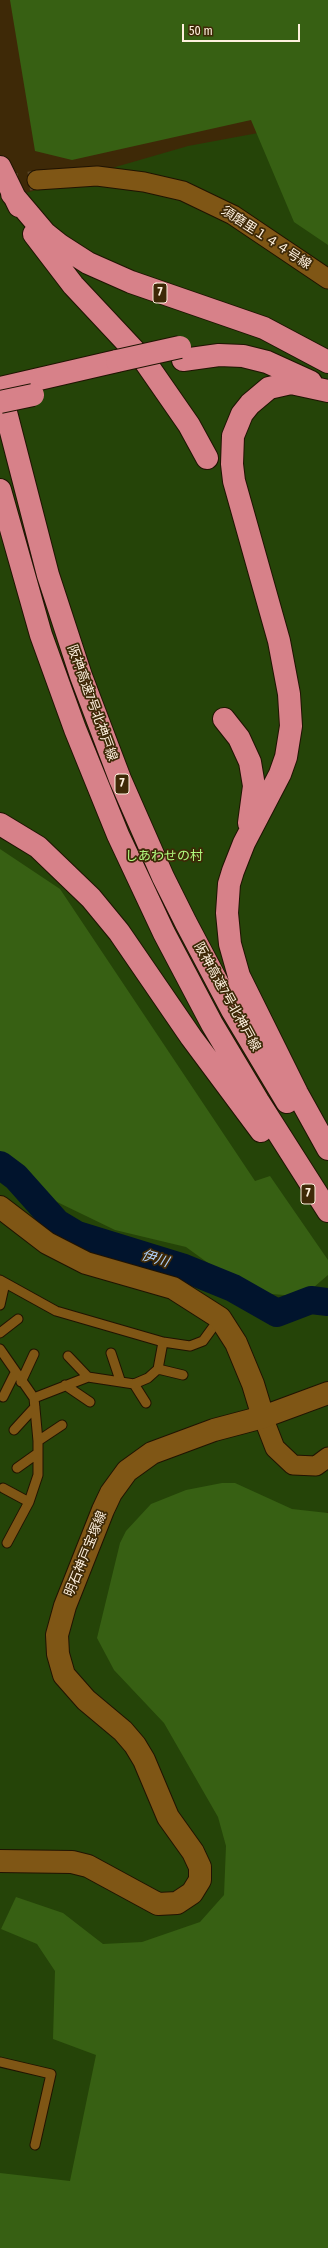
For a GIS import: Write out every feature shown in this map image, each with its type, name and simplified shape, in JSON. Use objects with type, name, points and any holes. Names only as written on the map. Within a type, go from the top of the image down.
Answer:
[{"type":"highway","name":"7","points":[[0,167],[12,194],[45,233],[60,245],[88,263],[131,282],[264,328],[328,362]]},
{"type":"highway","points":[[12,194],[33,233],[50,256],[73,285],[141,358],[159,381],[189,425],[207,458]]},
{"type":"highway","points":[[182,354],[219,341],[247,343],[328,365]]},
{"type":"highway","name":"7","points":[[0,389],[31,388],[182,354],[243,356],[278,367],[328,390]]},
{"type":"highway","name":"7","points":[[324,1151],[239,976],[230,944],[227,913],[228,890],[233,871],[244,843],[280,774],[289,741],[290,712],[279,641],[234,481],[232,464],[233,436],[242,414],[250,404],[269,388],[291,383],[328,390]]},
{"type":"highway","name":"7","points":[[0,402],[31,388]]},
{"type":"highway","name":"阪神高速7号北神戸線","points":[[0,389],[28,506],[50,583],[81,676],[120,779],[164,877],[210,969],[272,1079],[324,1151]]},
{"type":"highway","name":"阪神高速7号北神戸線","points":[[0,490],[27,588],[55,676],[118,835],[164,933],[209,1018],[292,1165],[328,1211]]},
{"type":"highway","points":[[224,719],[246,750],[253,774],[253,800],[244,843]]},
{"type":"highway","points":[[0,813],[25,838]]},
{"type":"highway","name":"7","points":[[0,824],[25,838],[66,872],[105,915],[191,1037],[292,1165],[328,1220]]},
{"type":"street","name":"須磨里１４４号線","points":[[37,180],[97,176],[144,182],[183,192],[233,215],[328,279]]},
{"type":"street","points":[[0,1207],[47,1243],[86,1263],[174,1288],[220,1318],[236,1343],[250,1377],[275,1448],[294,1465],[316,1466],[328,1457]]},
{"type":"street","name":"明石神戸宝塚線","points":[[0,1861],[72,1862],[88,1866],[158,1904],[177,1903],[192,1893],[200,1880],[200,1867],[193,1852],[168,1817],[144,1760],[135,1745],[123,1731],[86,1700],[64,1675],[58,1654],[57,1635],[65,1606],[103,1510],[111,1493],[127,1471],[152,1453],[214,1430],[263,1417],[328,1393]]},
{"type":"lane","points":[[0,1305],[2,1281],[56,1311],[163,1342],[190,1346],[203,1341],[220,1318]]},
{"type":"lane","points":[[0,1333],[18,1319]]},
{"type":"lane","points":[[14,1430],[34,1403],[65,1385],[88,1377],[120,1380],[134,1384],[148,1378],[158,1369],[163,1342]]},
{"type":"lane","points":[[0,1349],[34,1403],[38,1441],[38,1475],[29,1502],[8,1543]]},
{"type":"lane","points":[[112,1353],[120,1380]]},
{"type":"lane","points":[[21,1382],[34,1354]]},
{"type":"lane","points":[[68,1356],[88,1377]]},
{"type":"lane","points":[[158,1369],[183,1375]]},
{"type":"lane","points":[[3,1398],[15,1373]]},
{"type":"lane","points":[[134,1384],[146,1403]]},
{"type":"lane","points":[[65,1385],[90,1402]]},
{"type":"lane","points":[[38,1441],[62,1425]]},
{"type":"lane","points":[[17,1468],[38,1453]]},
{"type":"lane","points":[[3,1488],[29,1502]]},
{"type":"lane","points":[[0,2062],[51,2074],[35,2144]]},
{"type":"green space","points":[[10,0],[328,0],[328,245],[294,222],[251,120],[72,160],[35,151]]},
{"type":"green space","name":"しあわせの村","points":[[328,120],[328,1512],[306,1529],[249,1852],[66,2248],[0,2248],[0,186],[5,199],[188,146]]},
{"type":"green space","points":[[0,849],[60,889],[255,1181],[270,1176],[328,1260],[328,1275],[307,1293],[296,1296],[260,1293],[226,1276],[186,1247],[115,1230],[53,1200],[0,1157]]},
{"type":"green space","points":[[222,1483],[235,1483],[292,1509],[328,1513],[328,2248],[0,2248],[0,2173],[70,2181],[96,2055],[53,2039],[55,1971],[37,1944],[1,1929],[16,1897],[63,1913],[103,1944],[142,1942],[200,1922],[224,1895],[226,1846],[218,1817],[164,1723],[114,1670],[97,1638],[120,1543],[126,1531],[151,1504],[186,1490]]},
{"type":"waterway","name":"伊川","points":[[0,1165],[16,1177],[57,1223],[77,1235],[184,1268],[233,1288],[277,1313],[311,1300],[328,1302]]},
{"type":"tunnel","points":[[0,185],[37,180]]}]
